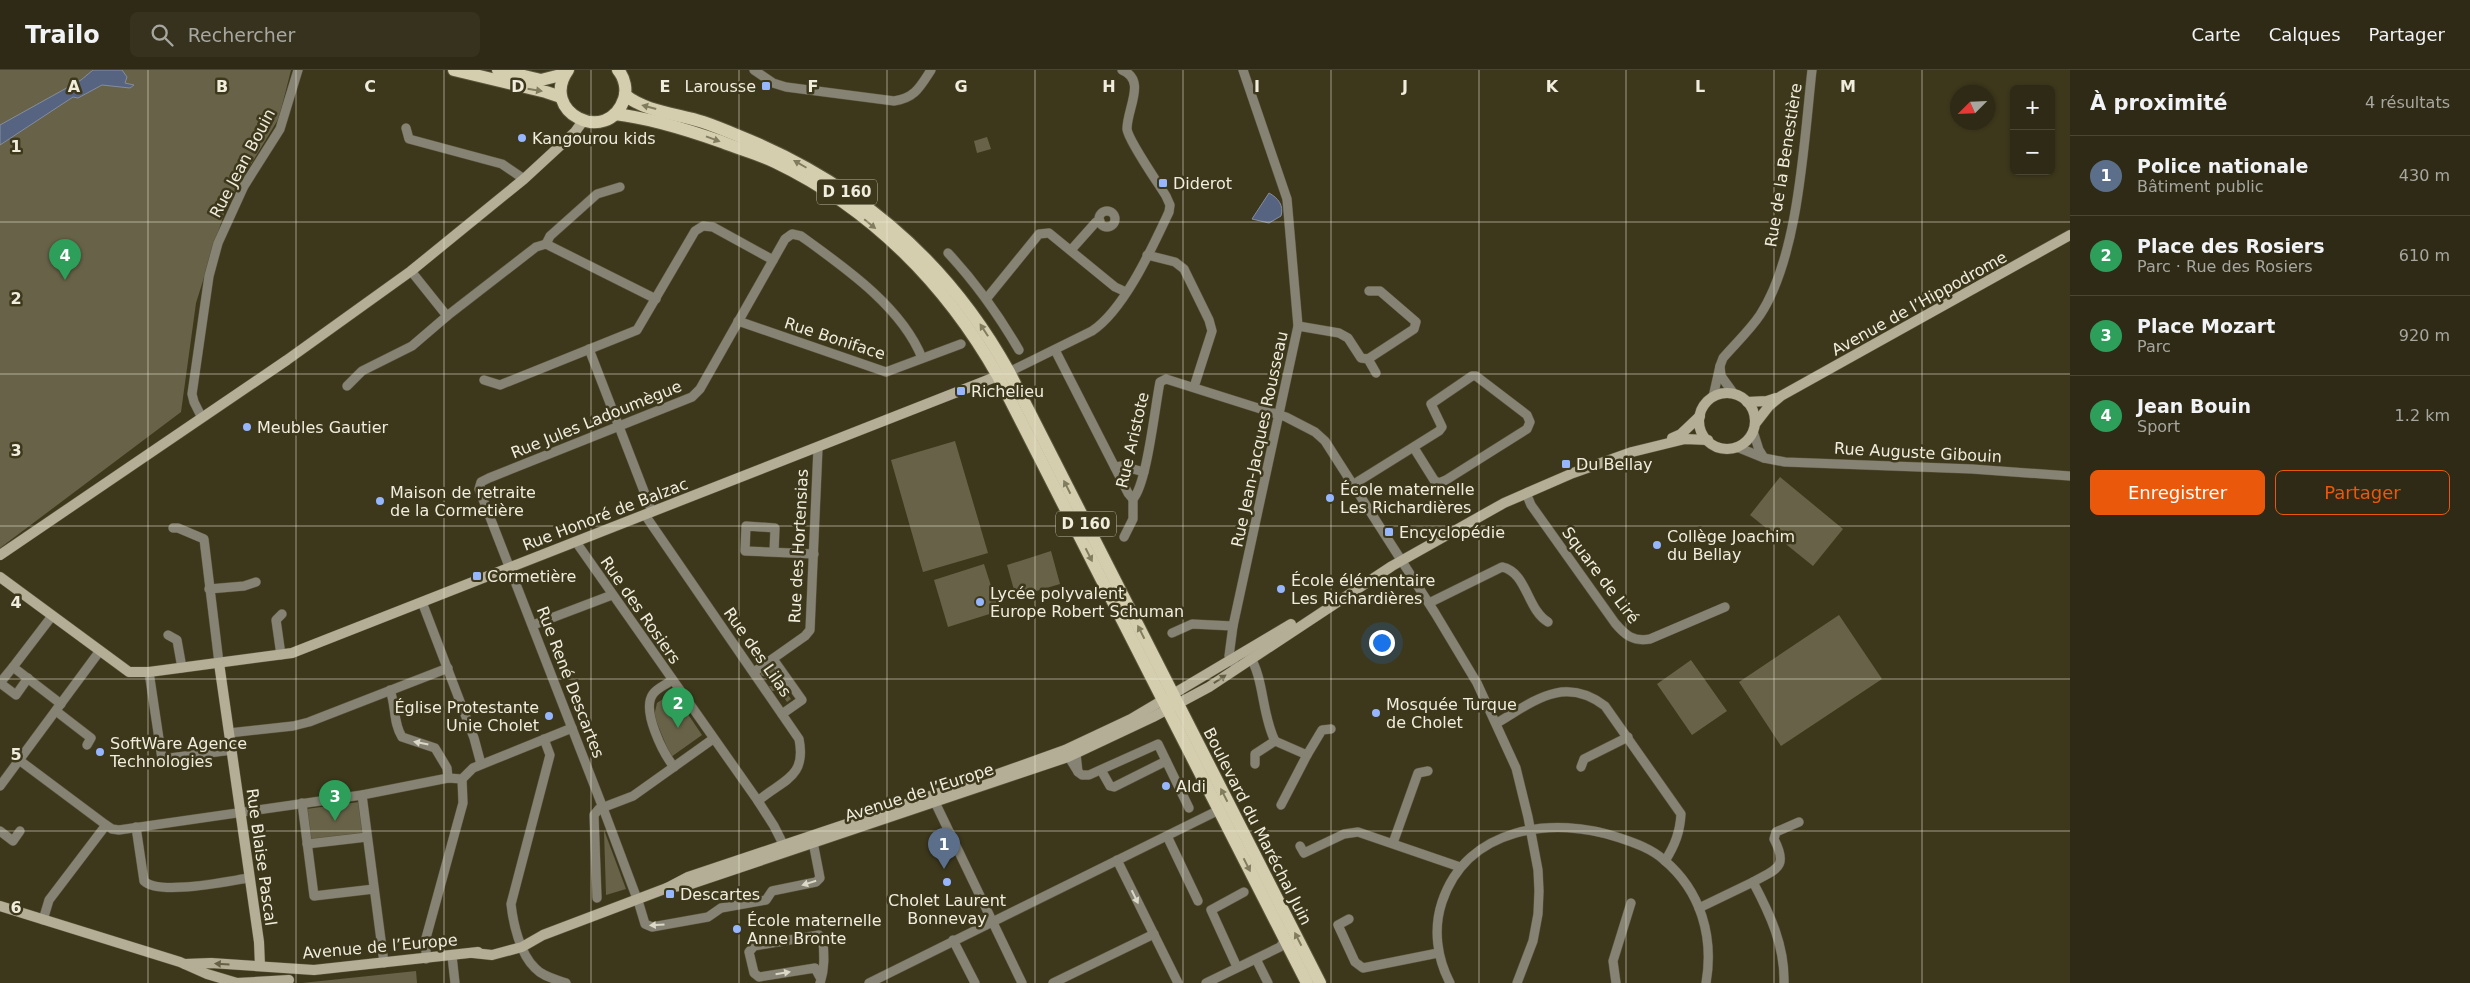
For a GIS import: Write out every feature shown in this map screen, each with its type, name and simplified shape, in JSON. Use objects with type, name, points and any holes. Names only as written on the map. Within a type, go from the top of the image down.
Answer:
[{"type":"main road","points":[[454,70],[561,97]]},
{"type":"main road","points":[[498,70],[540,80],[566,72]]},
{"type":"main road","points":[[566,72],[562,81],[561,97],[566,108],[573,116],[583,121],[600,122],[616,114],[622,106],[625,95],[623,71]]},
{"type":"main road","name":"D 160","points":[[625,95],[637,104],[704,122],[780,152],[841,187],[910,242],[941,274],[985,331],[1003,374],[1170,699]]},
{"type":"main road","name":"D 160","points":[[616,114],[700,134],[774,162],[834,196],[899,247],[933,281],[959,313],[1003,374],[1170,699]]},
{"type":"main road","points":[[0,555],[294,354],[411,271],[524,179],[575,132],[583,121]]},
{"type":"main road","name":"Avenue de l’Hippodrome","points":[[1747,402],[1767,401],[1781,396],[2070,235]]},
{"type":"main road","name":"Rue Honoré de Balzac","points":[[0,577],[99,652],[129,672],[150,672],[281,655],[818,448],[1003,374]]},
{"type":"main road","points":[[1653,446],[1681,434],[1700,416],[1707,402],[1720,394],[1734,394],[1747,402],[1755,416],[1754,428],[1744,443],[1738,447],[1722,448],[1708,440],[1702,433],[1700,416]]},
{"type":"main road","name":"Avenue de l’Hippodrome","points":[[1754,428],[1769,406],[1781,396]]},
{"type":"main road","points":[[1170,699],[1234,664],[1401,560],[1526,493],[1587,467],[1653,446],[1684,439],[1708,440]]},
{"type":"main road","name":"Rue Blaise Pascal","points":[[219,663],[259,947],[260,966]]},
{"type":"main road","name":"Avenue de l’Europe","points":[[667,888],[691,884],[1048,757],[1084,742],[1150,707],[1170,699]]},
{"type":"main road","name":"Avenue de l’Europe","points":[[185,964],[314,970],[473,954],[521,944],[667,888],[688,877],[782,844],[1072,755],[1170,699]]},
{"type":"main road","name":"Boulevard du Maréchal Juin","points":[[1170,699],[1175,723],[1308,983]]},
{"type":"main road","name":"Boulevard du Maréchal Juin","points":[[1170,699],[1320,983]]},
{"type":"main road","points":[[0,906],[185,964],[207,974],[237,983],[287,981],[314,970]]},
{"type":"main road","points":[[260,966],[272,982]]},
{"type":"street","name":"Rue Jean Bouin","points":[[201,416],[192,394],[202,317],[213,260],[231,211],[280,129],[298,70]]},
{"type":"street","points":[[754,70],[773,82],[786,87],[894,101],[906,99],[915,92],[932,70]]},
{"type":"street","points":[[1003,374],[1055,350],[1104,323],[1126,292],[1165,221],[1170,205],[1129,136],[1127,127],[1135,83],[1130,73],[1122,70]]},
{"type":"street","name":"Rue Jean-Jacques Rousseau","points":[[1234,664],[1229,656],[1233,626],[1298,326],[1287,199],[1243,70]]},
{"type":"street","name":"Rue de la Benestière","points":[[1713,397],[1723,358],[1760,316],[1786,253],[1795,205],[1812,70]]},
{"type":"street","points":[[406,128],[409,139],[502,164],[524,179]]},
{"type":"street","points":[[546,244],[550,236],[597,194],[620,187]]},
{"type":"street","points":[[1071,250],[1096,222],[1100,221]]},
{"type":"street","points":[[484,380],[500,384],[637,330],[695,231],[703,226],[713,227],[773,260]]},
{"type":"street","points":[[987,298],[1039,234],[1048,233],[1115,287],[1126,292]]},
{"type":"street","name":"Rue Boniface","points":[[785,239],[792,234],[802,236],[862,283],[916,341],[922,358]]},
{"type":"street","name":"Rue Jules Ladoumègue","points":[[509,568],[481,498],[479,490],[481,482],[692,397],[700,389],[785,239]]},
{"type":"street","points":[[347,386],[362,371],[412,346],[447,316],[536,247],[546,244],[656,298]]},
{"type":"street","points":[[948,253],[987,298],[1019,350]]},
{"type":"street","points":[[1146,255],[1176,262],[1184,269],[1209,320],[1212,331],[1194,387]]},
{"type":"street","points":[[411,271],[447,316]]},
{"type":"street","points":[[1298,326],[1339,334],[1348,338],[1361,358],[1368,359],[1414,329],[1416,322],[1380,291],[1369,291]]},
{"type":"street","name":"Rue Boniface","points":[[738,321],[886,372],[960,344]]},
{"type":"street","name":"Rue des Lilas","points":[[589,349],[619,427],[648,513],[799,739],[802,751],[795,773],[788,781],[758,801]]},
{"type":"street","points":[[1055,350],[1133,499]]},
{"type":"street","points":[[1368,359],[1376,373]]},
{"type":"street","points":[[1720,366],[1721,376],[1734,394]]},
{"type":"street","points":[[1354,484],[1439,431],[1442,427],[1431,404],[1472,376],[1476,376],[1527,414],[1530,422],[1527,429],[1439,483],[1434,480],[1414,448]]},
{"type":"street","name":"Rue Aristote","points":[[1124,537],[1133,519],[1133,499],[1138,494],[1144,472],[1160,382],[1166,379],[1279,415],[1302,425],[1325,441],[1429,603],[1477,683],[1516,768],[1531,830],[1538,870],[1538,914],[1533,941],[1517,983]]},
{"type":"street","points":[[1754,428],[1759,450],[1764,458]]},
{"type":"street","name":"Rue Auguste Gibouin","points":[[1738,447],[1764,458],[1785,462],[1972,469],[2070,476]]},
{"type":"street","name":"Rue des Hortensias","points":[[754,672],[805,636],[810,630],[818,448]]},
{"type":"street","points":[[1115,467],[1122,466],[1144,472]]},
{"type":"street","name":"Square de Liré","points":[[1526,493],[1532,505],[1615,623],[1632,639],[1641,641],[1650,639],[1725,607]]},
{"type":"street","points":[[173,528],[178,528],[204,539],[219,663]]},
{"type":"street","name":"Rue des Rosiers","points":[[576,542],[758,801],[774,826],[782,844]]},
{"type":"street","points":[[774,552],[814,554]]},
{"type":"street","points":[[1429,603],[1502,567],[1508,568],[1516,575],[1534,610],[1548,622]]},
{"type":"street","name":"Rue René Descartes","points":[[509,568],[533,625],[638,899],[645,924],[652,927],[708,917],[721,908],[766,900],[772,891],[816,882],[820,878],[813,842]]},
{"type":"street","points":[[209,589],[244,586],[256,582]]},
{"type":"street","points":[[533,625],[612,595]]},
{"type":"street","points":[[422,602],[474,738],[481,764]]},
{"type":"street","points":[[281,655],[276,620],[282,614]]},
{"type":"street","points":[[28,678],[16,695],[0,683],[52,616]]},
{"type":"street","points":[[1172,634],[1192,624],[1233,626]]},
{"type":"street","points":[[168,635],[177,640],[182,668]]},
{"type":"street","points":[[0,786],[99,652]]},
{"type":"street","points":[[1249,654],[1256,667],[1263,704],[1276,741],[1308,755]]},
{"type":"street","points":[[773,659],[802,700],[782,714]]},
{"type":"street","points":[[13,667],[28,678],[91,738],[87,745]]},
{"type":"street","points":[[229,733],[293,726],[308,722],[448,668]]},
{"type":"street","points":[[150,672],[162,759],[232,750]]},
{"type":"street","points":[[672,680],[653,694],[649,708],[660,742],[674,767]]},
{"type":"street","points":[[390,690],[396,709],[396,725],[402,737],[435,748],[441,754],[447,768],[444,779]]},
{"type":"street","points":[[1497,723],[1555,692],[1574,690],[1592,696],[1605,706],[1682,814],[1680,830],[1674,847],[1665,861]]},
{"type":"street","points":[[19,760],[106,825],[119,830],[362,796],[408,788],[444,779],[462,779],[473,768],[481,764],[572,728]]},
{"type":"street","points":[[1281,805],[1322,730],[1331,729]]},
{"type":"street","points":[[1581,767],[1584,759],[1628,737]]},
{"type":"street","points":[[544,739],[550,755],[511,904],[521,944],[535,968],[542,974],[566,983]]},
{"type":"street","points":[[597,898],[594,815],[603,808],[633,796],[713,739]]},
{"type":"street","points":[[1255,764],[1255,754],[1276,741]]},
{"type":"street","points":[[1084,742],[1080,747],[1067,754],[1072,755],[1078,772],[1082,775],[1089,775],[1158,744],[1189,808]]},
{"type":"street","points":[[1101,770],[1110,786],[1114,787],[1166,761]]},
{"type":"street","points":[[1393,843],[1418,773],[1428,771]]},
{"type":"street","points":[[426,958],[426,938],[463,803],[462,779]]},
{"type":"street","points":[[362,796],[384,963]]},
{"type":"street","points":[[933,799],[1022,983]]},
{"type":"street","points":[[302,804],[314,896],[374,889]]},
{"type":"street","points":[[869,983],[1219,810]]},
{"type":"street","points":[[1699,908],[1777,868],[1782,861],[1774,839],[1776,832],[1799,822]]},
{"type":"street","points":[[43,920],[49,900],[106,825]]},
{"type":"street","points":[[136,827],[144,881],[148,885],[163,888],[249,878]]},
{"type":"street","points":[[1450,983],[1438,953],[1437,928],[1440,908],[1446,890],[1460,867],[1485,845],[1518,832],[1571,828],[1592,830],[1632,842],[1654,852],[1665,861],[1690,892],[1699,908],[1708,932],[1709,948],[1706,983]]},
{"type":"street","points":[[0,831],[13,841],[20,831]]},
{"type":"street","points":[[1300,846],[1304,853],[1352,832],[1393,843],[1460,867]]},
{"type":"street","points":[[1167,836],[1198,901]]},
{"type":"street","points":[[307,844],[367,837]]},
{"type":"street","points":[[1118,860],[1178,983]]},
{"type":"street","points":[[1752,882],[1776,931],[1782,956],[1784,983]]},
{"type":"street","points":[[1237,967],[1212,910],[1244,892]]},
{"type":"street","points":[[1616,983],[1613,962],[1631,903]]},
{"type":"street","points":[[1349,919],[1338,925],[1355,962],[1363,968],[1438,953]]},
{"type":"street","points":[[1053,983],[1154,934]]},
{"type":"street","points":[[819,935],[823,940],[824,970],[821,981],[815,968],[759,977],[754,973],[749,952],[754,946],[819,935]]},
{"type":"street","points":[[953,940],[975,983]]},
{"type":"street","points":[[1206,983],[1283,945],[1285,940]]},
{"type":"street","points":[[452,956],[455,983]]},
{"type":"street","points":[[1256,959],[1268,983]]},
{"type":"shaded area","points":[[0,70],[291,70],[279,118],[227,204],[196,303],[181,412],[0,548]]},
{"type":"shaded area","points":[[987,137],[991,149],[977,153],[974,141]]},
{"type":"shaded area","points":[[955,441],[988,553],[923,572],[891,460]]},
{"type":"shaded area","points":[[1780,477],[1843,529],[1813,566],[1750,515]]},
{"type":"shaded area","points":[[1051,551],[1060,584],[1016,597],[1007,565]]},
{"type":"shaded area","points":[[984,564],[999,611],[948,627],[934,580]]},
{"type":"shaded area","points":[[1839,615],[1882,679],[1781,746],[1739,682]]},
{"type":"shaded area","points":[[1691,660],[1727,711],[1692,735],[1657,684]]},
{"type":"shaded area","points":[[773,664],[779,672],[772,672],[779,682],[786,682],[789,687],[782,687],[791,699],[787,702],[779,690],[772,691],[769,686],[775,686],[769,677],[760,674]]},
{"type":"shaded area","points":[[673,692],[702,735],[671,757],[654,716],[657,703]]},
{"type":"shaded area","points":[[359,802],[363,834],[311,841],[306,809]]},
{"type":"shaded area","points":[[604,830],[626,889],[606,895]]},
{"type":"shaded area","points":[[416,971],[417,983],[302,983]]},
{"type":"water","points":[[93,70],[122,70],[127,77],[125,83],[134,85],[130,88],[102,85],[78,98],[73,97],[0,145],[0,125],[81,80]]},
{"type":"water","points":[[1269,193],[1280,202],[1282,208],[1281,216],[1269,223],[1252,219]]},
{"type":"place","name":"Larousse","points":[[766,86]]},
{"type":"place","name":"Kangourou kids","points":[[522,138]]},
{"type":"place","name":"Diderot","points":[[1163,183]]},
{"type":"place","name":"Jean Bouin","points":[[65,280]]},
{"type":"place","name":"Richelieu","points":[[961,391]]},
{"type":"place","name":"Meubles Gautier","points":[[247,427]]},
{"type":"place","name":"Du Bellay","points":[[1566,464]]},
{"type":"place","name":"École maternelle Les Richardières","points":[[1330,498]]},
{"type":"place","name":"Maison de retraite de la Cormetière","points":[[380,501]]},
{"type":"place","name":"Encyclopédie","points":[[1389,532]]},
{"type":"place","name":"Collège Joachim du Bellay","points":[[1657,545]]},
{"type":"place","name":"Cormetière","points":[[477,576]]},
{"type":"place","name":"École élémentaire Les Richardières","points":[[1281,589]]},
{"type":"place","name":"Lycée polyvalent Europe Robert Schuman","points":[[980,602]]},
{"type":"place","name":"Mosquée Turque de Cholet","points":[[1376,713]]},
{"type":"place","name":"Église Protestante Unie Cholet","points":[[549,716]]},
{"type":"place","name":"Place des Rosiers","points":[[678,728]]},
{"type":"place","name":"SoftWare Agence Technologies","points":[[100,752]]},
{"type":"place","name":"Aldi","points":[[1166,786]]},
{"type":"place","name":"Place Mozart","points":[[335,821]]},
{"type":"place","name":"Police nationale","points":[[944,869]]},
{"type":"place","name":"Cholet Laurent Bonnevay","points":[[947,882]]},
{"type":"place","name":"Descartes","points":[[670,894]]},
{"type":"place","name":"École maternelle Anne Bronte","points":[[737,929]]}]
